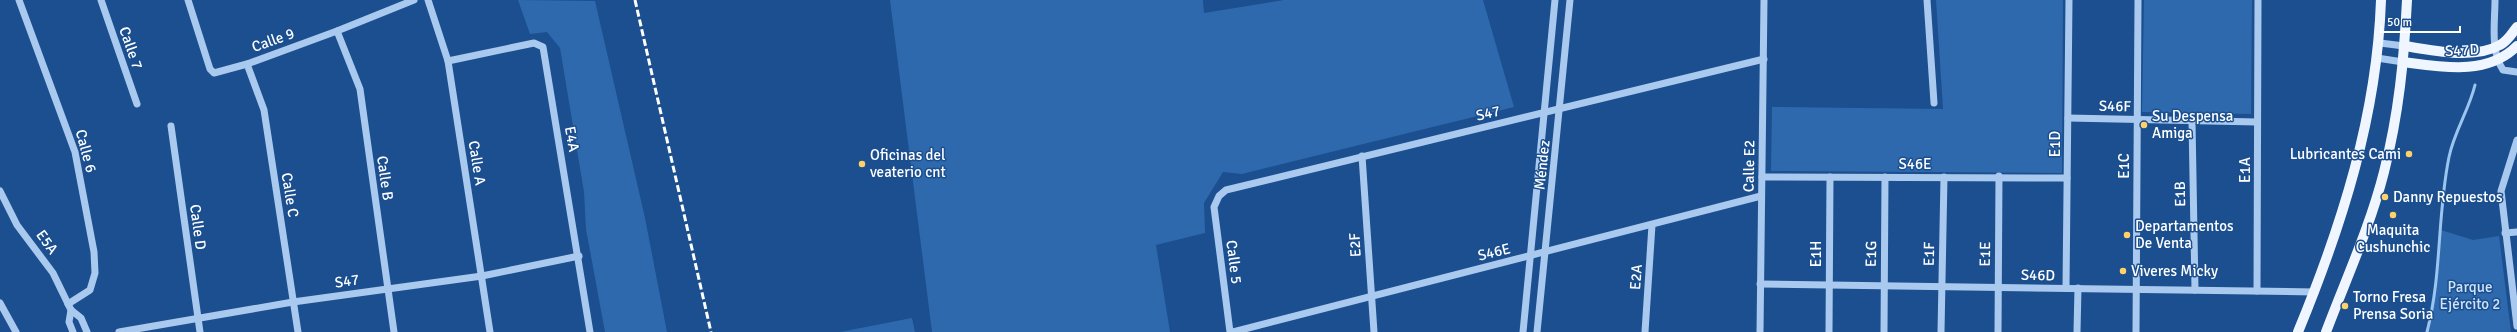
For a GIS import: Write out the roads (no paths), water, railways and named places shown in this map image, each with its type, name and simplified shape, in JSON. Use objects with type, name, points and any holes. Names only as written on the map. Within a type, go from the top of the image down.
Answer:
[{"type":"main road","points":[[2298,332],[2315,292],[2348,198],[2366,131],[2380,43],[2381,0]]},
{"type":"main road","points":[[2326,332],[2364,237],[2384,173],[2401,95],[2407,0]]},
{"type":"main road","name":"S47D","points":[[2404,46],[2474,52],[2495,48],[2507,40],[2517,26]]},
{"type":"main road","name":"S47D","points":[[2403,62],[2439,66],[2473,67],[2497,61],[2517,46]]},
{"type":"street","name":"Calle 6","points":[[19,0],[75,152],[94,252],[95,272],[90,290],[70,307]]},
{"type":"street","name":"Calle 7","points":[[102,0],[137,104]]},
{"type":"street","name":"Calle 9","points":[[190,1],[210,69],[214,73],[247,64],[337,31],[414,0]]},
{"type":"street","name":"Calle A","points":[[428,0],[448,60],[490,332]]},
{"type":"street","name":"Méndez","points":[[1523,332],[1555,0]]},
{"type":"street","name":"Méndez","points":[[1537,332],[1570,0]]},
{"type":"street","name":"Calle E2","points":[[1760,332],[1764,0]]},
{"type":"street","points":[[1927,0],[1934,102]]},
{"type":"street","name":"E1D","points":[[2066,288],[2069,0]]},
{"type":"street","name":"E1C","points":[[2136,332],[2138,0]]},
{"type":"street","name":"E1A","points":[[2257,291],[2258,0]]},
{"type":"street","points":[[2495,0],[2495,48],[2497,61],[2503,70],[2517,72]]},
{"type":"street","name":"Calle B","points":[[337,31],[360,89],[394,332]]},
{"type":"street","name":"E4A","points":[[448,60],[534,43],[543,47],[579,256],[590,332]]},
{"type":"street","points":[[2380,43],[2404,46]]},
{"type":"street","points":[[2377,58],[2403,62]]},
{"type":"street","name":"S47","points":[[1218,196],[1226,190],[1362,156],[1560,110],[1764,60]]},
{"type":"street","name":"Calle C","points":[[247,64],[264,110],[298,332]]},
{"type":"street","name":"S46F","points":[[2068,118],[2258,122]]},
{"type":"street","name":"E1B","points":[[2192,121],[2195,290]]},
{"type":"street","name":"Calle D","points":[[171,126],[200,332]]},
{"type":"street","points":[[2517,140],[2514,154],[2501,191],[2517,326]]},
{"type":"street","name":"E2F","points":[[1362,156],[1374,332]]},
{"type":"street","name":"S46E","points":[[1762,177],[1999,176],[2067,178]]},
{"type":"street","name":"E1E","points":[[1998,332],[1999,176]]},
{"type":"street","name":"E1H","points":[[1829,332],[1830,177]]},
{"type":"street","name":"E1G","points":[[1884,332],[1885,177]]},
{"type":"street","name":"E1F","points":[[1941,332],[1944,177]]},
{"type":"street","name":"E5A","points":[[0,191],[18,225],[53,273],[70,307]]},
{"type":"street","name":"Calle 5","points":[[1218,196],[1214,207],[1230,332]]},
{"type":"street","name":"S46E","points":[[1233,332],[1761,196]]},
{"type":"street","name":"E2A","points":[[1645,332],[1652,225]]},
{"type":"street","points":[[2505,234],[2517,232]]},
{"type":"street","name":"S47","points":[[119,332],[293,302],[482,276],[579,256]]},
{"type":"street","name":"S46D","points":[[1760,284],[2315,292]]},
{"type":"street","points":[[2077,332],[2078,288]]},
{"type":"street","points":[[0,303],[16,332]]},
{"type":"street","points":[[70,307],[69,322],[74,332]]},
{"type":"street","points":[[70,307],[81,318],[87,332]]},
{"type":"waterway","points":[[2427,332],[2435,289],[2445,179],[2449,157],[2454,139],[2475,85]]},
{"type":"railway","points":[[635,0],[711,332]]},
{"type":"place","name":"Su Despensa Amiga","points":[[2144,125]]},
{"type":"place","name":"Lubricantes Cami","points":[[2409,154]]},
{"type":"place","name":"Oficinas del veaterio cnt","points":[[862,164]]},
{"type":"place","name":"Danny Repuestos","points":[[2385,197]]},
{"type":"place","name":"Maquita Cushunchic","points":[[2393,215]]},
{"type":"place","name":"Departamentos De Venta","points":[[2127,235]]},
{"type":"place","name":"Viveres Micky","points":[[2123,271]]},
{"type":"place","name":"Torno Fresa Prensa Soria","points":[[2345,306]]},
{"type":"park label","name":"Parque Ejército 2","points":[[2470,296]]}]
